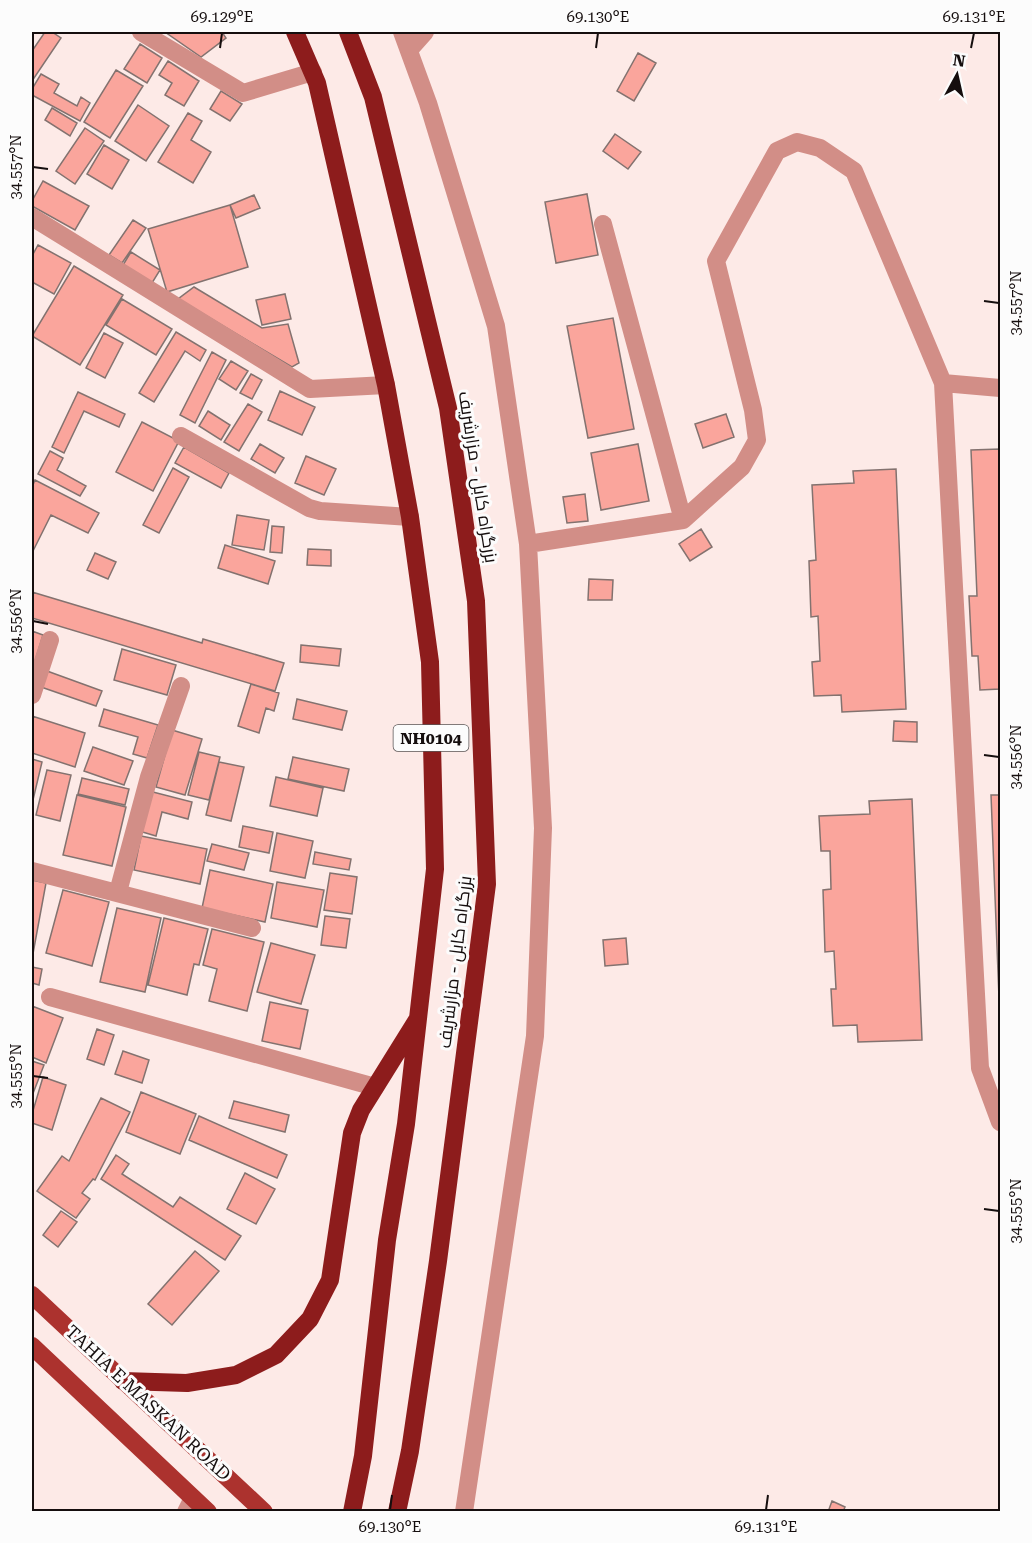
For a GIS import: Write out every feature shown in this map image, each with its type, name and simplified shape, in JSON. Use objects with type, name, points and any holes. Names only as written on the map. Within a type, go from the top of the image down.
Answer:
[{"type":"highway","name":"بزرگراه کابل - مزارشریف","points":[[296,32],[317,83],[386,385],[410,517],[429,662],[435,869],[406,1124],[387,1240],[363,1456],[352,1512]]},
{"type":"highway","name":"بزرگراه کابل - مزارشریف","points":[[348,32],[373,97],[448,408],[476,601],[487,884],[438,1261],[410,1450],[397,1512]]},
{"type":"highway","points":[[123,1382],[187,1383],[236,1375],[276,1355],[310,1319],[330,1280],[352,1133],[361,1110],[419,1016]]},
{"type":"main road","name":"TAHIA E MASKAN ROAD","points":[[32,1295],[264,1512]]},
{"type":"main road","points":[[32,1346],[192,1507],[208,1512]]},
{"type":"street","points":[[141,32],[243,93],[313,72]]},
{"type":"street","points":[[402,32],[428,104],[496,326],[528,544],[543,828],[535,1036],[464,1512]]},
{"type":"street","points":[[409,50],[424,32]]},
{"type":"street","points":[[528,544],[683,520],[742,467],[757,440],[753,410],[716,261],[777,151],[797,142],[820,148],[854,171],[943,383],[980,1068],[1000,1122]]},
{"type":"street","points":[[32,217],[310,389],[386,385]]},
{"type":"street","points":[[603,224],[683,520]]},
{"type":"street","points":[[943,383],[1000,388]]},
{"type":"street","points":[[181,436],[309,508],[320,511],[410,517]]},
{"type":"street","points":[[32,695],[50,640]]},
{"type":"street","points":[[118,892],[149,777],[181,686]]},
{"type":"street","points":[[32,871],[252,928]]},
{"type":"street","points":[[50,997],[375,1087]]},
{"type":"building","points":[[45,32],[52,32],[61,38],[32,81],[32,51]]},
{"type":"building","points":[[165,32],[222,32],[226,38],[201,57]]},
{"type":"building","points":[[140,44],[162,58],[147,83],[124,69]]},
{"type":"building","points":[[638,53],[656,63],[634,101],[617,91]]},
{"type":"building","points":[[168,61],[199,81],[184,106],[165,95],[172,83],[159,75]]},
{"type":"building","points":[[116,70],[143,86],[110,138],[84,122]]},
{"type":"building","points":[[41,74],[59,84],[54,93],[77,106],[81,97],[90,103],[80,121],[32,95],[32,89]]},
{"type":"building","points":[[221,91],[242,104],[230,121],[210,109]]},
{"type":"building","points":[[138,105],[169,126],[146,161],[115,141]]},
{"type":"building","points":[[52,108],[77,123],[70,136],[45,120]]},
{"type":"building","points":[[188,113],[202,121],[191,140],[211,152],[193,183],[158,162]]},
{"type":"building","points":[[85,128],[104,141],[75,184],[56,171]]},
{"type":"building","points":[[615,134],[641,152],[628,169],[603,151]]},
{"type":"building","points":[[104,145],[129,160],[112,189],[87,174]]},
{"type":"building","points":[[43,181],[89,206],[75,230],[32,206],[32,201]]},
{"type":"building","points":[[587,194],[598,255],[556,263],[545,202]]},
{"type":"building","points":[[254,195],[260,208],[236,218],[230,205]]},
{"type":"building","points":[[230,205],[248,267],[167,292],[148,229]]},
{"type":"building","points":[[133,220],[146,228],[122,263],[109,255]]},
{"type":"building","points":[[38,245],[71,263],[54,294],[32,282],[32,256]]},
{"type":"building","points":[[131,252],[160,270],[152,283],[123,265]]},
{"type":"building","points":[[74,266],[123,295],[80,365],[32,336]]},
{"type":"building","points":[[194,287],[262,328],[288,324],[299,363],[292,367],[178,299]]},
{"type":"building","points":[[285,294],[291,319],[262,325],[256,300]]},
{"type":"building","points":[[122,299],[172,329],[156,355],[106,325]]},
{"type":"building","points":[[613,318],[634,429],[588,438],[567,326]]},
{"type":"building","points":[[176,332],[206,350],[200,361],[185,351],[154,402],[139,393]]},
{"type":"building","points":[[104,333],[123,343],[105,378],[86,368]]},
{"type":"building","points":[[212,352],[226,360],[195,423],[180,415]]},
{"type":"building","points":[[231,361],[248,371],[236,390],[219,379]]},
{"type":"building","points":[[251,374],[262,380],[252,399],[240,393]]},
{"type":"building","points":[[280,391],[315,407],[302,435],[268,420]]},
{"type":"building","points":[[78,392],[125,414],[119,427],[84,411],[64,453],[52,447]]},
{"type":"building","points":[[248,404],[262,412],[239,451],[224,442]]},
{"type":"building","points":[[208,411],[230,425],[221,440],[199,426]]},
{"type":"building","points":[[726,414],[734,437],[703,448],[695,424]]},
{"type":"building","points":[[142,422],[179,441],[153,491],[116,472]]},
{"type":"building","points":[[260,444],[284,458],[275,473],[251,459]]},
{"type":"building","points":[[638,444],[649,501],[601,510],[591,453]]},
{"type":"building","points":[[184,447],[229,473],[221,488],[175,463]]},
{"type":"building","points":[[1000,449],[1000,689],[980,690],[978,656],[972,656],[969,596],[977,596],[971,450]]},
{"type":"building","points":[[50,451],[63,458],[57,470],[86,486],[80,496],[38,474]]},
{"type":"building","points":[[306,456],[336,469],[324,495],[295,483]]},
{"type":"building","points":[[173,468],[189,477],[159,533],[143,525]]},
{"type":"building","points":[[896,469],[906,709],[842,712],[841,695],[814,696],[812,662],[820,661],[818,616],[811,617],[809,561],[816,560],[812,485],[854,483],[853,471]]},
{"type":"building","points":[[35,480],[99,513],[88,533],[51,515],[32,553],[32,487]]},
{"type":"building","points":[[585,494],[588,521],[567,523],[563,497]]},
{"type":"building","points":[[237,515],[269,520],[264,550],[232,545]]},
{"type":"building","points":[[272,526],[284,527],[282,553],[270,552]]},
{"type":"building","points":[[701,529],[712,547],[690,561],[679,544]]},
{"type":"building","points":[[225,545],[275,561],[268,584],[218,568]]},
{"type":"building","points":[[308,549],[331,550],[331,566],[307,565]]},
{"type":"building","points":[[95,553],[116,562],[108,579],[87,570]]},
{"type":"building","points":[[589,579],[613,580],[612,600],[588,600]]},
{"type":"building","points":[[32,592],[202,643],[203,639],[284,663],[275,691],[32,618]]},
{"type":"building","points":[[32,631],[43,635],[33,668],[32,668]]},
{"type":"building","points":[[301,645],[341,649],[339,666],[300,662]]},
{"type":"building","points":[[122,649],[176,665],[167,695],[114,680]]},
{"type":"building","points":[[47,671],[102,691],[96,706],[41,687]]},
{"type":"building","points":[[251,684],[279,693],[274,711],[266,708],[259,733],[238,726]]},
{"type":"building","points":[[297,699],[347,711],[342,730],[293,719]]},
{"type":"building","points":[[104,709],[158,725],[147,758],[133,754],[138,737],[99,726]]},
{"type":"building","points":[[32,716],[85,733],[75,767],[32,753]]},
{"type":"building","points":[[894,721],[917,722],[917,742],[893,741]]},
{"type":"building","points":[[172,730],[202,739],[185,795],[156,787]]},
{"type":"building","points":[[93,747],[133,761],[124,785],[84,771]]},
{"type":"building","points":[[199,752],[220,757],[209,800],[188,795]]},
{"type":"building","points":[[293,757],[349,769],[344,791],[288,779]]},
{"type":"building","points":[[32,759],[42,762],[33,800],[32,800]]},
{"type":"building","points":[[219,762],[244,767],[231,821],[206,815]]},
{"type":"building","points":[[47,770],[71,775],[60,821],[36,815]]},
{"type":"building","points":[[276,777],[323,788],[317,816],[270,806]]},
{"type":"building","points":[[82,778],[129,789],[125,805],[78,794]]},
{"type":"building","points":[[149,791],[192,802],[188,819],[162,812],[156,836],[139,831]]},
{"type":"building","points":[[77,795],[126,807],[112,866],[63,855]]},
{"type":"building","points":[[991,795],[1000,795],[1000,1023]]},
{"type":"building","points":[[912,799],[922,1040],[858,1042],[857,1025],[833,1026],[831,989],[836,989],[834,951],[825,952],[823,890],[831,889],[830,851],[821,851],[819,816],[870,814],[869,801]]},
{"type":"building","points":[[243,826],[273,832],[269,853],[239,847]]},
{"type":"building","points":[[277,833],[313,841],[305,878],[270,871]]},
{"type":"building","points":[[141,836],[207,849],[200,884],[134,870]]},
{"type":"building","points":[[212,844],[249,853],[244,870],[207,861]]},
{"type":"building","points":[[315,852],[351,859],[349,870],[313,864]]},
{"type":"building","points":[[210,870],[273,884],[265,922],[202,908]]},
{"type":"building","points":[[330,873],[357,877],[352,914],[324,910]]},
{"type":"building","points":[[32,880],[46,883],[32,959]]},
{"type":"building","points":[[277,882],[324,890],[317,927],[271,918]]},
{"type":"building","points":[[63,890],[109,902],[92,966],[46,953]]},
{"type":"building","points":[[117,908],[161,918],[145,992],[100,982]]},
{"type":"building","points":[[325,916],[350,919],[346,948],[321,945]]},
{"type":"building","points":[[164,918],[208,929],[199,965],[194,964],[187,995],[148,985]]},
{"type":"building","points":[[212,929],[264,942],[247,1011],[209,1001],[217,969],[203,965]]},
{"type":"building","points":[[626,938],[628,964],[605,966],[603,940]]},
{"type":"building","points":[[271,943],[315,955],[301,1004],[257,992]]},
{"type":"building","points":[[32,967],[42,969],[39,985],[32,983]]},
{"type":"building","points":[[270,1002],[308,1010],[300,1049],[262,1041]]},
{"type":"building","points":[[32,1006],[63,1018],[46,1063],[32,1057]]},
{"type":"building","points":[[97,1029],[114,1035],[104,1065],[87,1059]]},
{"type":"building","points":[[123,1051],[149,1060],[142,1083],[115,1074]]},
{"type":"building","points":[[32,1061],[44,1065],[32,1096]]},
{"type":"building","points":[[43,1077],[66,1085],[52,1130],[32,1123],[32,1114]]},
{"type":"building","points":[[141,1092],[196,1114],[180,1154],[126,1132]]},
{"type":"building","points":[[101,1098],[130,1112],[95,1180],[93,1179],[82,1193],[90,1199],[76,1218],[37,1191],[62,1156],[69,1161]]},
{"type":"building","points":[[234,1101],[289,1115],[285,1132],[229,1118]]},
{"type":"building","points":[[199,1116],[287,1155],[277,1178],[189,1140]]},
{"type":"building","points":[[116,1155],[129,1164],[122,1174],[173,1207],[180,1197],[241,1236],[225,1260],[101,1179]]},
{"type":"building","points":[[245,1173],[275,1189],[256,1224],[227,1209]]},
{"type":"building","points":[[61,1211],[77,1222],[58,1247],[43,1235]]},
{"type":"building","points":[[195,1251],[219,1271],[172,1325],[148,1304]]},
{"type":"building","points":[[832,1501],[845,1507],[843,1512],[828,1512]]}]
